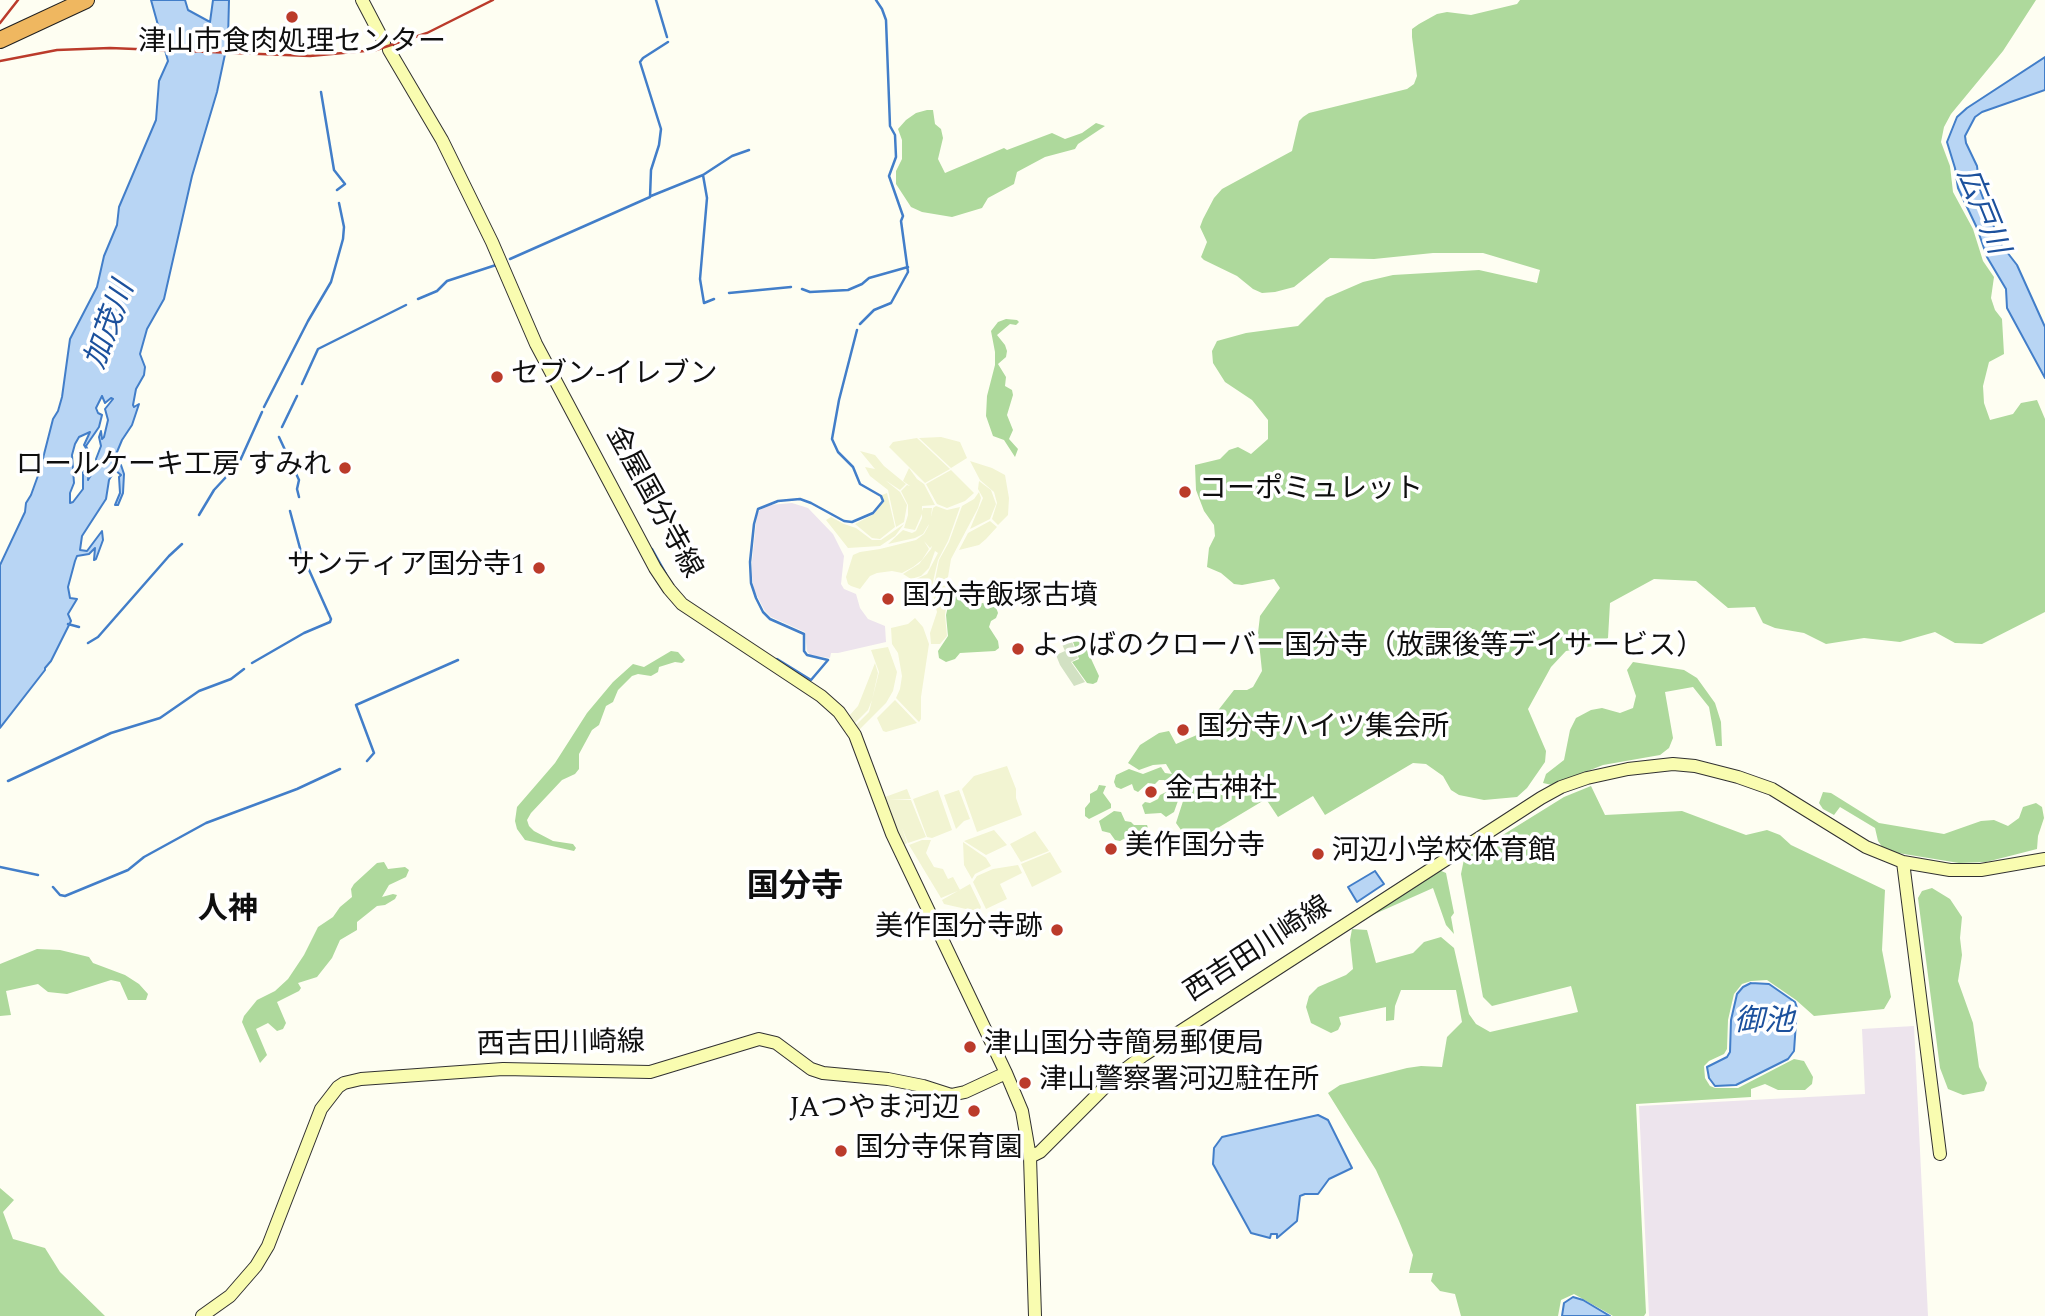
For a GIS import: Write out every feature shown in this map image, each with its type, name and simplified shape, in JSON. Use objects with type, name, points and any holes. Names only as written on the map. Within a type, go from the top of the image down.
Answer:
[{"type":"highway","points":[[0,40],[65,0]]},
{"type":"highway","points":[[0,29],[86,0]]},
{"type":"main road","name":"金屋国分寺線","points":[[362,0],[442,140],[492,242],[536,344],[668,589],[682,604],[821,696],[839,712],[852,729],[892,834],[1006,1073]]},
{"type":"main road","name":"西吉田川崎線","points":[[1030,1157],[1040,1152],[1115,1077],[1144,1055],[1541,799],[1561,787],[1587,778],[1628,769],[1673,764],[1695,766],[1772,789],[1866,847],[1903,862],[1951,870],[1981,870],[2045,859]]},
{"type":"main road","points":[[1903,862],[1940,1154]]},
{"type":"main road","name":"西吉田川崎線","points":[[202,1316],[230,1296],[256,1266],[268,1246],[321,1109],[344,1083],[360,1079],[503,1069],[650,1072],[759,1039],[776,1043],[811,1069],[824,1073],[918,1084],[951,1095],[965,1092],[1006,1073]]},
{"type":"main road","points":[[1006,1073],[1025,1120],[1030,1157],[1035,1316]]},
{"type":"shaded area","points":[[792,503],[808,508],[833,534],[844,556],[841,584],[844,589],[856,594],[860,608],[868,619],[885,626],[886,642],[831,653],[830,658],[810,655],[805,632],[771,617],[765,611],[754,590],[752,576],[757,514],[769,505]]},
{"type":"shaded area","points":[[1914,1026],[1928,1316],[1649,1316],[1639,1106],[1865,1094],[1862,1029]]},
{"type":"green space","points":[[1520,0],[2036,0],[2003,51],[1951,114],[1944,127],[1941,142],[1950,166],[1953,192],[1973,229],[1983,261],[1994,277],[1991,298],[2002,319],[2004,354],[1989,362],[1983,386],[1984,403],[1990,420],[2013,414],[2021,403],[2037,400],[2045,419],[2045,612],[1982,644],[1955,643],[1935,632],[1900,642],[1864,638],[1826,644],[1804,633],[1763,623],[1755,607],[1728,608],[1696,581],[1654,579],[1610,603],[1608,638],[1599,645],[1566,651],[1551,667],[1528,709],[1546,751],[1545,762],[1527,788],[1517,797],[1484,800],[1459,795],[1451,790],[1443,776],[1426,764],[1413,763],[1325,815],[1313,796],[1278,817],[1266,799],[1191,844],[1176,823],[1185,795],[1173,775],[1175,785],[1179,789],[1179,798],[1174,812],[1166,817],[1161,813],[1145,814],[1142,805],[1158,799],[1170,790],[1164,780],[1155,784],[1148,783],[1138,792],[1132,784],[1121,789],[1116,787],[1114,782],[1116,775],[1129,769],[1143,774],[1161,767],[1165,773],[1172,774],[1166,764],[1139,770],[1128,763],[1140,745],[1159,733],[1169,731],[1176,744],[1220,725],[1216,713],[1234,690],[1253,687],[1262,671],[1258,633],[1260,616],[1280,588],[1274,579],[1234,584],[1221,573],[1207,567],[1209,548],[1215,536],[1214,525],[1204,511],[1196,490],[1195,465],[1220,459],[1229,450],[1238,447],[1251,454],[1268,439],[1268,420],[1252,400],[1225,382],[1213,363],[1212,351],[1217,341],[1246,333],[1298,326],[1326,298],[1363,282],[1393,275],[1479,270],[1537,283],[1540,270],[1483,253],[1433,253],[1374,259],[1330,258],[1294,287],[1262,293],[1201,257],[1207,242],[1200,227],[1203,219],[1222,189],[1292,151],[1299,121],[1309,113],[1407,89],[1414,84],[1417,76],[1412,29],[1419,24],[1437,14],[1447,12],[1471,15],[1517,4]]},
{"type":"green space","points":[[933,110],[935,124],[941,129],[943,138],[938,159],[945,173],[1004,148],[1007,150],[1052,133],[1065,139],[1082,133],[1096,123],[1105,126],[1078,144],[1075,149],[1045,157],[1017,172],[1014,184],[988,198],[982,208],[952,217],[922,212],[911,207],[896,184],[896,171],[902,159],[902,140],[898,129],[916,113]]},
{"type":"green space","points":[[1006,319],[1019,322],[1016,325],[1010,324],[997,335],[1007,351],[1006,357],[998,364],[1006,377],[1005,386],[1012,390],[1013,395],[1007,415],[1013,430],[1009,439],[1018,449],[1015,457],[1004,440],[993,436],[986,416],[987,396],[995,365],[991,331],[998,322]]},
{"type":"green space","points":[[941,437],[960,442],[967,458],[951,468],[919,438]]},
{"type":"green space","points":[[917,438],[950,469],[925,483],[889,447],[893,442]]},
{"type":"green space","points":[[860,451],[875,455],[906,484],[900,490],[885,480],[900,492],[907,505],[904,522],[896,527],[888,490],[870,476],[865,467],[875,469]]},
{"type":"green space","points":[[970,461],[1005,475],[1009,498],[1008,515],[998,525],[992,519],[997,503],[994,492],[980,480]]},
{"type":"green space","points":[[909,468],[924,484],[935,505],[922,506],[922,511],[923,508],[932,508],[931,517],[936,506],[947,510],[960,507],[938,560],[932,586],[918,589],[912,581],[927,574],[938,553],[935,551],[929,568],[921,576],[911,579],[903,574],[919,564],[931,549],[932,546],[930,548],[924,541],[929,549],[913,567],[902,573],[877,573],[870,576],[860,589],[851,586],[846,577],[853,555],[916,540],[924,534],[928,527],[929,524],[923,534],[915,538],[888,544],[903,530],[912,533],[916,531],[922,518],[922,514],[915,530],[904,528],[908,505],[901,491],[907,485],[910,486],[903,481]]},
{"type":"green space","points":[[951,470],[974,493],[965,501],[947,508],[937,504],[926,484]]},
{"type":"green space","points":[[979,481],[991,490],[996,504],[990,519],[970,529],[983,498],[978,489]]},
{"type":"green space","points":[[979,492],[981,498],[978,508],[951,559],[948,577],[944,582],[934,585],[939,560],[949,542],[962,506],[974,499]]},
{"type":"green space","points":[[887,493],[895,527],[880,539],[872,538],[855,524],[874,514],[883,502],[882,495]]},
{"type":"green space","points":[[831,517],[856,528],[872,540],[881,540],[904,524],[895,536],[880,546],[848,548],[826,520]]},
{"type":"green space","points":[[990,521],[997,527],[986,539],[979,545],[959,550],[968,533]]},
{"type":"green space","points":[[946,585],[947,636],[940,644],[931,644],[930,633],[937,612],[932,590]]},
{"type":"green space","points":[[968,595],[977,604],[989,602],[996,607],[998,613],[989,627],[998,641],[999,648],[995,651],[960,653],[955,659],[946,662],[939,658],[938,651],[948,636],[946,615],[949,602],[954,596]]},
{"type":"green space","points":[[915,618],[923,627],[929,644],[919,722],[896,698],[902,676],[898,653],[892,644],[891,628],[908,624]]},
{"type":"green space","points":[[1077,637],[1087,650],[1099,676],[1093,684],[1087,683],[1072,662],[1079,659],[1072,639]]},
{"type":"green space","points":[[1071,639],[1078,658],[1071,662],[1085,682],[1074,686],[1056,655],[1065,651],[1061,642]]},
{"type":"green space","points":[[888,647],[897,672],[893,691],[886,703],[859,730],[856,725],[869,712],[879,672],[871,650]]},
{"type":"green space","points":[[671,651],[678,652],[685,660],[682,663],[675,662],[659,667],[658,672],[651,676],[632,676],[618,690],[579,754],[579,769],[562,780],[527,820],[534,831],[553,841],[573,844],[576,848],[574,851],[525,840],[515,821],[517,807],[555,763],[587,713],[613,682],[633,664],[644,667]]},
{"type":"green space","points":[[1633,662],[1684,670],[1697,678],[1715,703],[1721,722],[1722,746],[1716,746],[1709,707],[1693,687],[1665,692],[1673,738],[1669,748],[1660,755],[1603,765],[1552,785],[1543,783],[1546,774],[1564,760],[1570,730],[1576,718],[1602,708],[1620,713],[1633,708],[1636,696],[1627,670]]},
{"type":"green space","points":[[875,663],[878,673],[872,700],[868,710],[855,723],[849,716],[858,706]]},
{"type":"green space","points":[[895,700],[917,723],[883,731],[877,718]]},
{"type":"green space","points":[[1007,766],[1022,815],[977,832],[962,789],[974,776]]},
{"type":"green space","points":[[1099,785],[1106,786],[1103,793],[1111,808],[1089,819],[1085,816],[1085,808],[1090,802],[1090,794],[1097,790]]},
{"type":"green space","points":[[1591,786],[1605,815],[1682,811],[1746,835],[1767,830],[1780,835],[1791,845],[1885,890],[1882,950],[1891,997],[1884,1009],[1814,1016],[1767,980],[1742,984],[1734,994],[1728,1020],[1727,1049],[1724,1054],[1704,1066],[1705,1078],[1710,1086],[1738,1088],[1794,1059],[1804,1061],[1813,1077],[1812,1084],[1805,1090],[1778,1090],[1765,1084],[1751,1089],[1751,1097],[1636,1104],[1646,1313],[1644,1316],[1613,1316],[1574,1294],[1561,1300],[1558,1316],[1461,1316],[1455,1294],[1440,1291],[1431,1281],[1433,1273],[1409,1273],[1413,1255],[1399,1221],[1376,1170],[1328,1093],[1340,1085],[1407,1068],[1442,1067],[1447,1037],[1462,1022],[1456,990],[1401,990],[1395,1006],[1394,1020],[1386,1021],[1386,1007],[1339,1017],[1341,1024],[1338,1030],[1331,1033],[1311,1023],[1306,1007],[1309,996],[1318,987],[1346,975],[1353,969],[1350,940],[1352,929],[1367,930],[1376,963],[1413,953],[1424,942],[1441,937],[1454,948],[1469,1014],[1476,1024],[1490,1032],[1578,1012],[1571,986],[1492,1006],[1483,997],[1461,874],[1464,859],[1564,797]]},
{"type":"green space","points":[[907,789],[911,799],[888,799],[911,800],[926,837],[908,843],[902,828],[907,843],[902,846],[885,797]]},
{"type":"green space","points":[[938,790],[952,830],[932,838],[927,837],[913,799]]},
{"type":"green space","points":[[959,790],[970,819],[956,829],[944,795]]},
{"type":"green space","points":[[1823,792],[1831,793],[1879,823],[1944,834],[1981,821],[1994,820],[2008,826],[2019,818],[2023,807],[2036,803],[2042,807],[2044,818],[2037,849],[1986,862],[1959,863],[1883,848],[1875,828],[1840,807],[1834,815],[1823,809],[1819,803]]},
{"type":"green space","points":[[1114,811],[1121,812],[1125,821],[1134,825],[1147,825],[1149,831],[1145,834],[1134,833],[1120,841],[1115,840],[1110,833],[1102,831],[1099,821]]},
{"type":"green space","points":[[994,830],[1007,845],[986,855],[964,841]]},
{"type":"green space","points":[[1035,831],[1049,851],[1021,862],[1010,844]]},
{"type":"green space","points":[[931,840],[926,853],[934,867],[943,869],[948,879],[953,877],[960,890],[941,898],[909,845]]},
{"type":"green space","points":[[963,842],[986,858],[991,866],[975,874],[972,879],[964,865]]},
{"type":"green space","points":[[1050,852],[1062,872],[1032,887],[1021,864]]},
{"type":"green space","points":[[384,862],[388,869],[405,867],[409,870],[406,877],[389,885],[382,897],[393,894],[397,895],[395,899],[377,906],[357,922],[357,930],[340,940],[332,958],[317,977],[298,983],[301,988],[299,991],[277,1002],[286,1023],[283,1029],[277,1031],[268,1023],[256,1029],[267,1055],[260,1063],[242,1022],[244,1016],[257,1000],[275,991],[288,979],[318,927],[333,917],[352,897],[351,889],[354,884],[377,863]]},
{"type":"green space","points":[[1018,865],[1022,873],[1000,884],[1007,899],[986,909],[973,882],[977,876],[993,869]]},
{"type":"green space","points":[[1439,870],[1446,873],[1454,913],[1451,917],[1454,934],[1446,925],[1433,888],[1359,921]]},
{"type":"green space","points":[[970,884],[981,907],[979,912],[944,904],[942,900]]},
{"type":"green space","points":[[1932,888],[1950,899],[1962,917],[1962,955],[1958,981],[1973,1023],[1979,1067],[1987,1083],[1984,1091],[1963,1095],[1948,1089],[1940,1068],[1918,898],[1922,891]]},
{"type":"green space","points":[[37,949],[60,950],[89,957],[93,963],[125,975],[139,984],[148,994],[146,1000],[128,1000],[120,982],[111,980],[67,994],[48,992],[38,984],[6,991],[11,1015],[0,1016],[0,964]]},
{"type":"green space","points":[[0,1188],[14,1200],[3,1212],[13,1239],[45,1248],[60,1272],[105,1316],[0,1316]]},
{"type":"water","name":"加茂川","points":[[151,0],[185,0],[188,10],[210,22],[213,0],[229,0],[228,40],[217,92],[192,176],[164,299],[147,329],[140,354],[145,367],[144,375],[136,389],[133,405],[134,407],[139,404],[132,425],[112,464],[114,467],[121,465],[124,474],[123,493],[118,505],[115,505],[120,493],[121,475],[115,470],[109,480],[106,499],[82,536],[80,550],[87,551],[102,531],[103,540],[96,559],[94,560],[95,548],[89,554],[77,556],[75,561],[68,587],[70,598],[77,599],[68,614],[71,621],[51,661],[0,728],[0,565],[25,512],[40,470],[53,419],[62,397],[70,339],[97,287],[104,256],[117,225],[119,207],[156,120],[159,81],[168,61]],"holes":[[[102,396],[105,403],[113,399],[105,409],[108,420],[104,437],[102,439],[101,431],[99,437],[101,446],[96,459],[97,465],[88,480],[90,458],[83,471],[83,489],[70,503],[74,483],[72,455],[75,444],[79,437],[90,432],[84,445],[89,453],[86,446],[99,427],[102,415],[96,408]]]},
{"type":"water","name":"広戸川","points":[[2045,57],[2045,90],[1982,112],[1975,117],[1965,136],[1977,166],[1980,190],[2000,243],[2017,265],[2045,327],[2045,378],[2007,308],[2006,289],[1987,257],[1958,188],[1947,142],[1957,117],[1967,108]]},
{"type":"water","points":[[1375,871],[1384,884],[1357,902],[1348,887]]},
{"type":"water","name":"御池","points":[[1751,983],[1769,984],[1795,1002],[1797,1008],[1794,1051],[1788,1059],[1736,1085],[1715,1086],[1709,1078],[1707,1067],[1727,1057],[1730,1052],[1731,1020],[1737,994]]},
{"type":"water","points":[[1318,1115],[1328,1120],[1352,1168],[1329,1179],[1318,1194],[1300,1196],[1297,1221],[1277,1238],[1277,1234],[1271,1234],[1270,1238],[1251,1233],[1213,1164],[1214,1148],[1222,1137]]},
{"type":"water","points":[[1573,1297],[1610,1316],[1562,1316],[1564,1303]]},
{"type":"waterway","points":[[656,0],[667,37]]},
{"type":"waterway","points":[[860,324],[874,310],[891,303],[908,272],[901,221],[903,216],[889,176],[896,157],[895,135],[890,126],[886,20],[876,0]]},
{"type":"waterway","points":[[510,259],[650,197],[651,170],[661,129],[640,62],[668,42]]},
{"type":"waterway","points":[[321,92],[334,170],[345,184],[337,190]]},
{"type":"waterway","points":[[651,196],[703,175],[732,156],[749,150]]},
{"type":"waterway","points":[[703,175],[707,198],[700,279],[704,303],[714,299]]},
{"type":"waterway","points":[[264,407],[331,282],[343,239],[344,227],[339,203]]},
{"type":"waterway","points":[[418,299],[437,291],[447,281],[496,265]]},
{"type":"waterway","points":[[802,289],[810,292],[848,290],[869,278],[908,267]]},
{"type":"waterway","points":[[729,293],[791,287]]},
{"type":"waterway","points":[[302,384],[318,349],[406,305]]},
{"type":"waterway","points":[[777,659],[811,680],[828,660],[807,655],[804,651],[804,634],[770,619],[756,598],[751,583],[750,562],[758,509],[778,501],[800,499],[844,521],[852,522],[873,513],[883,501],[881,496],[860,484],[853,467],[838,452],[832,439],[857,330]]},
{"type":"waterway","points":[[282,427],[297,396]]},
{"type":"waterway","points":[[199,515],[214,490],[239,463],[262,412]]},
{"type":"waterway","points":[[279,437],[299,480],[299,497]]},
{"type":"waterway","points":[[252,663],[304,633],[330,622],[331,619],[301,552],[290,511]]},
{"type":"waterway","points":[[88,643],[98,637],[182,544]]},
{"type":"waterway","points":[[652,549],[666,574]]},
{"type":"waterway","points":[[68,624],[79,627]]},
{"type":"waterway","points":[[367,761],[374,753],[356,705],[458,660]]},
{"type":"waterway","points":[[8,781],[111,733],[160,718],[199,691],[231,679],[244,669]]},
{"type":"waterway","points":[[53,887],[60,895],[65,896],[128,870],[144,857],[206,823],[297,789],[340,769]]},
{"type":"waterway","points":[[0,867],[38,875]]},
{"type":"railway","points":[[0,23],[18,0]]},
{"type":"railway","points":[[0,61],[57,50],[110,48],[310,56],[376,50],[427,33],[493,0]]},
{"type":"place","name":"津山市食肉処理センター","points":[[292,17]]},
{"type":"place","name":"セブン-イレブン","points":[[497,377]]},
{"type":"place","name":"ロールケーキ工房 すみれ","points":[[345,468]]},
{"type":"place","name":"コーポミュレット","points":[[1185,492]]},
{"type":"place","name":"サンティア国分寺1","points":[[539,568]]},
{"type":"place","name":"国分寺飯塚古墳","points":[[888,599]]},
{"type":"place","name":"よつばのクローバー国分寺（放課後等デイサービス）","points":[[1018,649]]},
{"type":"place","name":"国分寺ハイツ集会所","points":[[1183,730]]},
{"type":"place","name":"金古神社","points":[[1151,792]]},
{"type":"place","name":"美作国分寺","points":[[1111,849]]},
{"type":"place","name":"河辺小学校体育館","points":[[1318,854]]},
{"type":"place","name":"美作国分寺跡","points":[[1057,930]]},
{"type":"place","name":"津山国分寺簡易郵便局","points":[[970,1047]]},
{"type":"place","name":"津山警察署河辺駐在所","points":[[1025,1083]]},
{"type":"place","name":"JAつやま河辺","points":[[974,1111]]},
{"type":"place","name":"国分寺保育園","points":[[841,1151]]},
{"type":"district","name":"国分寺","points":[[795,890]]},
{"type":"district","name":"人神","points":[[228,912]]}]
